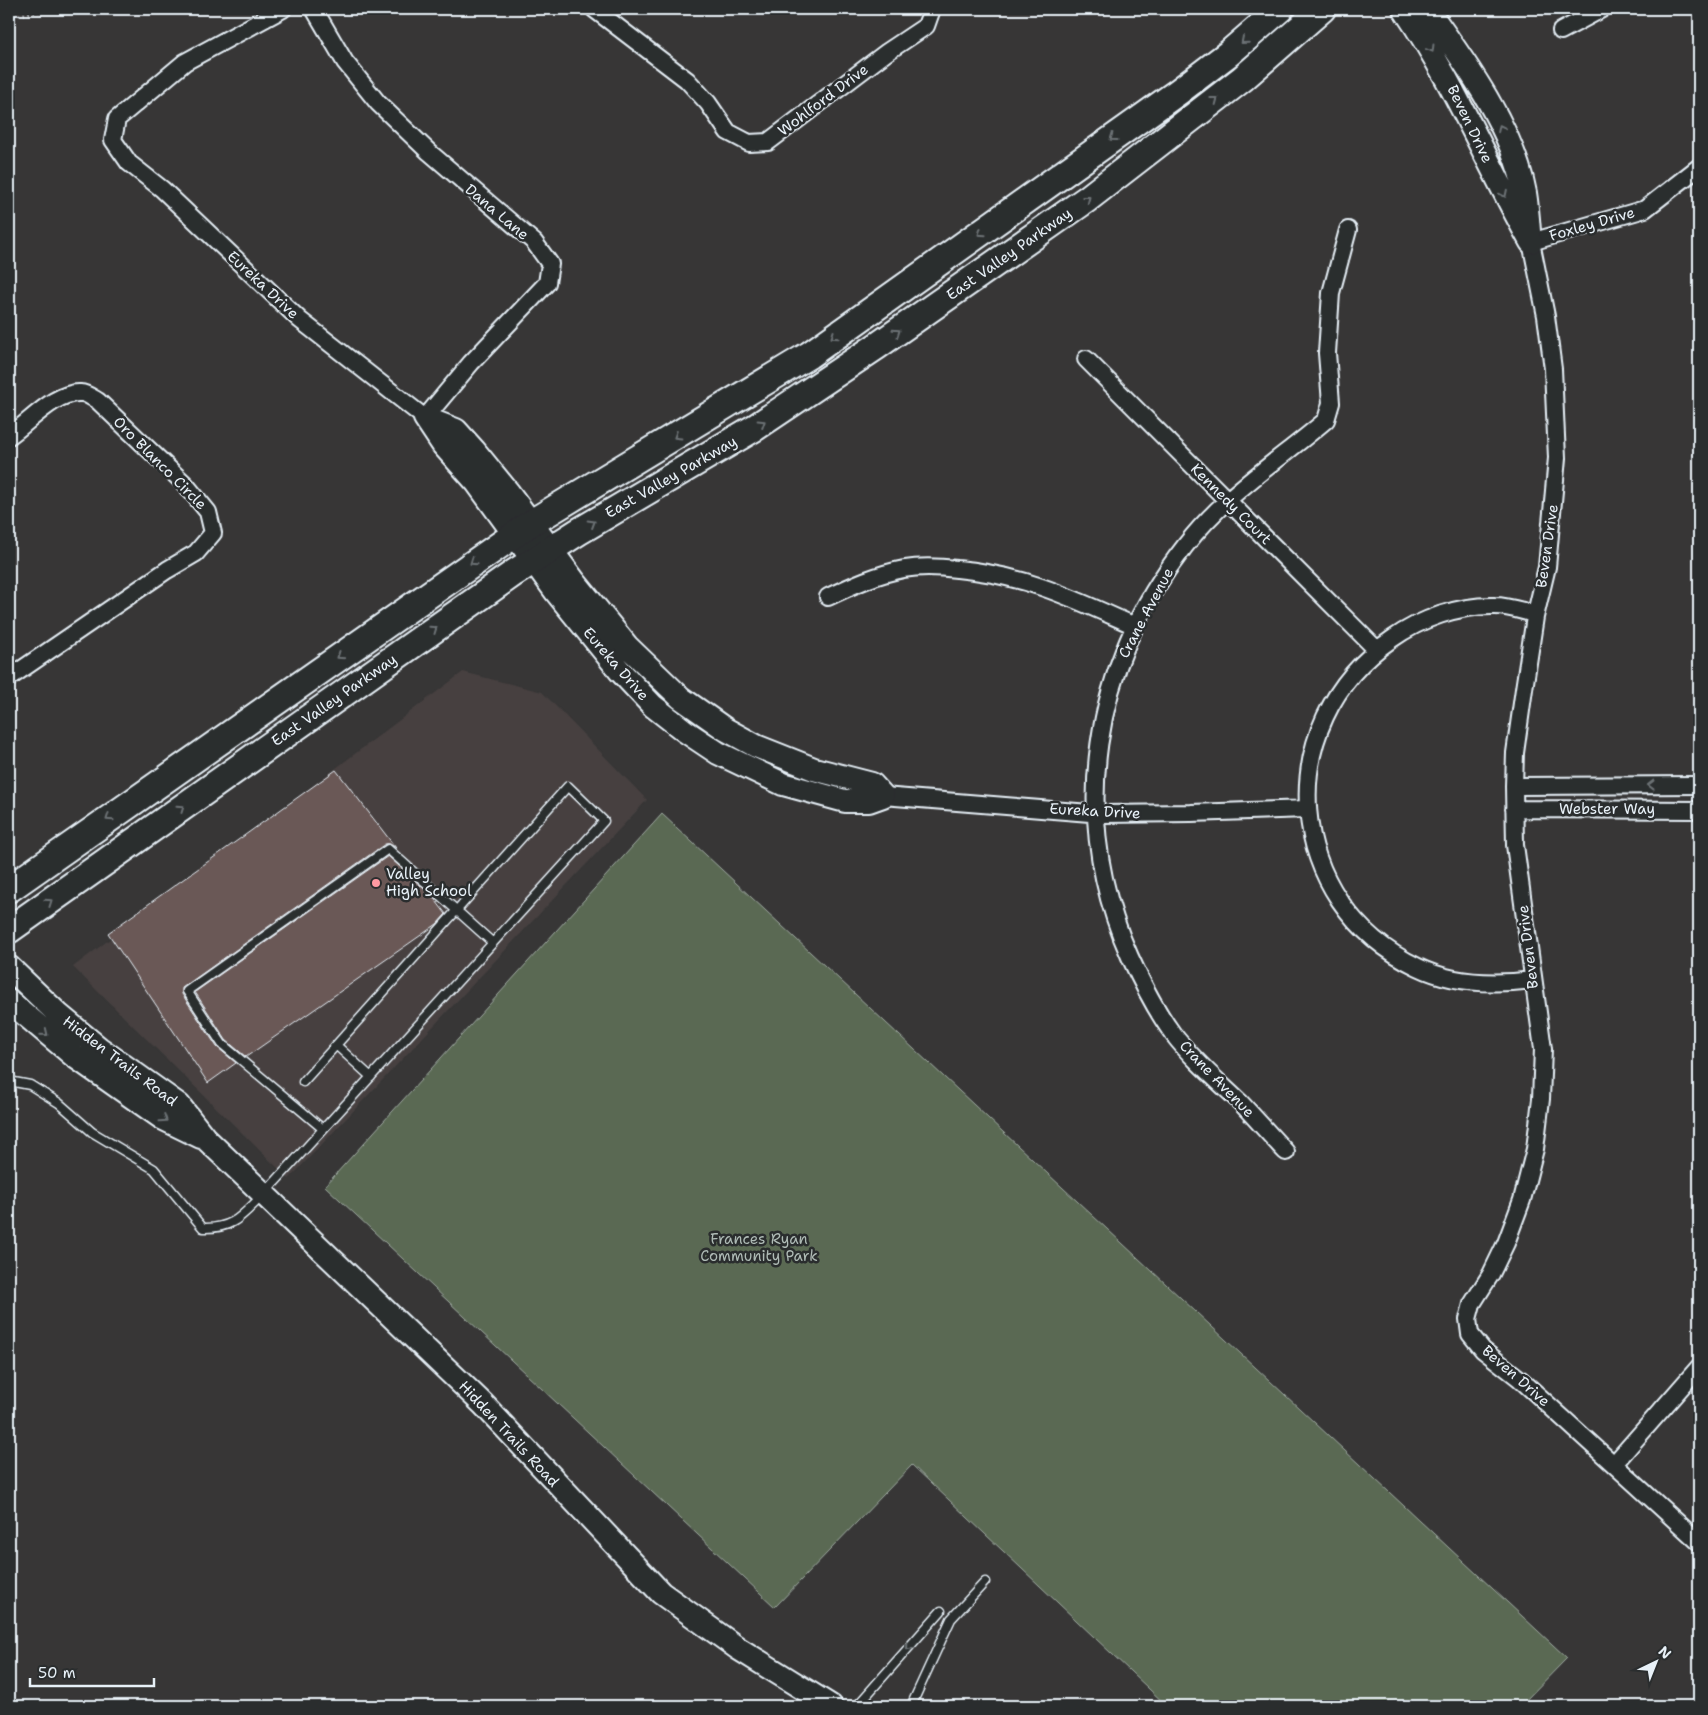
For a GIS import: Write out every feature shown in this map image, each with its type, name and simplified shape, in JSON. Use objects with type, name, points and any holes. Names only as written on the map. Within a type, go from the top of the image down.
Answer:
[{"type":"main road","points":[[9,889],[522,529],[808,355],[1178,92],[1228,54],[1280,9]]},
{"type":"main road","name":"East Valley Parkway","points":[[9,930],[542,555],[792,405],[1087,199],[1242,79],[1322,9]]},
{"type":"street","name":"Eureka Drive","points":[[283,9],[185,62],[117,119],[113,140],[129,163],[162,189],[300,320],[425,418],[456,430],[490,468],[522,529],[542,555],[653,672],[701,713],[756,746],[814,768],[872,784],[883,796],[1095,813],[1191,814],[1307,809]]},
{"type":"street","name":"Dana Lane","points":[[314,9],[345,62],[378,103],[428,152],[534,242],[550,264],[547,283],[471,362],[425,418]]},
{"type":"street","name":"Wohlford Drive","points":[[600,10],[687,80],[708,103],[728,132],[749,143],[768,142],[879,58],[926,26],[932,9]]},
{"type":"street","name":"Beven Drive","points":[[1404,9],[1423,37],[1456,94],[1508,202],[1531,242]]},
{"type":"street","name":"Beven Drive","points":[[1427,9],[1475,80],[1511,149],[1525,192],[1531,242],[1546,316],[1553,369],[1557,458],[1547,566],[1535,614],[1515,753],[1514,786],[1515,845],[1532,980],[1543,1049],[1541,1099],[1535,1149],[1522,1200],[1506,1243],[1491,1274],[1472,1304],[1468,1319],[1470,1334],[1483,1350],[1520,1379],[1699,1542]]},
{"type":"street","points":[[1561,31],[1602,9]]},
{"type":"street","name":"Foxley Drive","points":[[1531,242],[1645,209],[1699,167]]},
{"type":"street","name":"Crane Avenue","points":[[1286,1152],[1242,1104],[1204,1070],[1173,1033],[1136,970],[1118,927],[1102,869],[1095,813],[1094,784],[1104,715],[1119,662],[1135,626],[1180,553],[1227,500],[1326,420],[1331,403],[1328,353],[1331,293],[1348,230]]},
{"type":"street","name":"Kennedy Court","points":[[1086,359],[1376,650]]},
{"type":"street","name":"Oro Blanco Circle","points":[[9,436],[52,402],[64,396],[82,392],[98,401],[186,485],[208,512],[213,533],[196,553],[167,570],[9,678]]},
{"type":"street","points":[[828,596],[871,577],[905,568],[939,567],[1016,578],[1054,590],[1135,626]]},
{"type":"street","points":[[1532,980],[1500,984],[1456,979],[1419,968],[1390,951],[1366,932],[1354,919],[1326,878],[1316,852],[1307,809],[1310,761],[1316,737],[1327,710],[1343,683],[1376,650],[1403,631],[1447,613],[1495,606],[1535,614]]},
{"type":"street","name":"Webster Way","points":[[1514,786],[1699,785]]},
{"type":"street","name":"Webster Way","points":[[1514,809],[1699,810]]},
{"type":"street","name":"Hidden Trails Road","points":[[9,967],[58,1014],[99,1048],[179,1105],[205,1138],[483,1404],[661,1593],[739,1649],[831,1706]]},
{"type":"street","name":"Hidden Trails Road","points":[[9,1001],[74,1056],[162,1118],[205,1138]]},
{"type":"street","points":[[1614,1464],[1699,1367]]},
{"type":"lane","points":[[9,1081],[30,1085],[59,1103],[92,1132],[154,1170],[202,1228],[221,1228],[238,1219],[264,1194],[604,821],[568,786],[303,1082]]},
{"type":"lane","points":[[323,1129],[222,1044],[187,991],[388,849],[493,943]]},
{"type":"lane","points":[[336,1045],[371,1077]]},
{"type":"lane","points":[[911,1706],[950,1619],[985,1582]]},
{"type":"lane","points":[[857,1706],[941,1611]]},
{"type":"path","points":[[9,17],[50,9]]},
{"type":"shaded area","name":"Valley High School","points":[[463,672],[542,692],[647,800],[289,1179],[73,967]]},
{"type":"green space","name":"Frances Ryan Community Park","points":[[662,814],[1567,1658],[1520,1706],[1167,1706],[912,1465],[775,1607],[325,1186]]},
{"type":"building","points":[[336,770],[396,848],[390,844],[385,844],[182,988],[182,994],[217,1047],[236,1063],[208,1083],[108,933]]},
{"type":"building","points":[[388,856],[433,897],[446,914],[437,924],[246,1057],[226,1040],[195,992]]},
{"type":"place","name":"Valley High School","points":[[376,883]]}]
